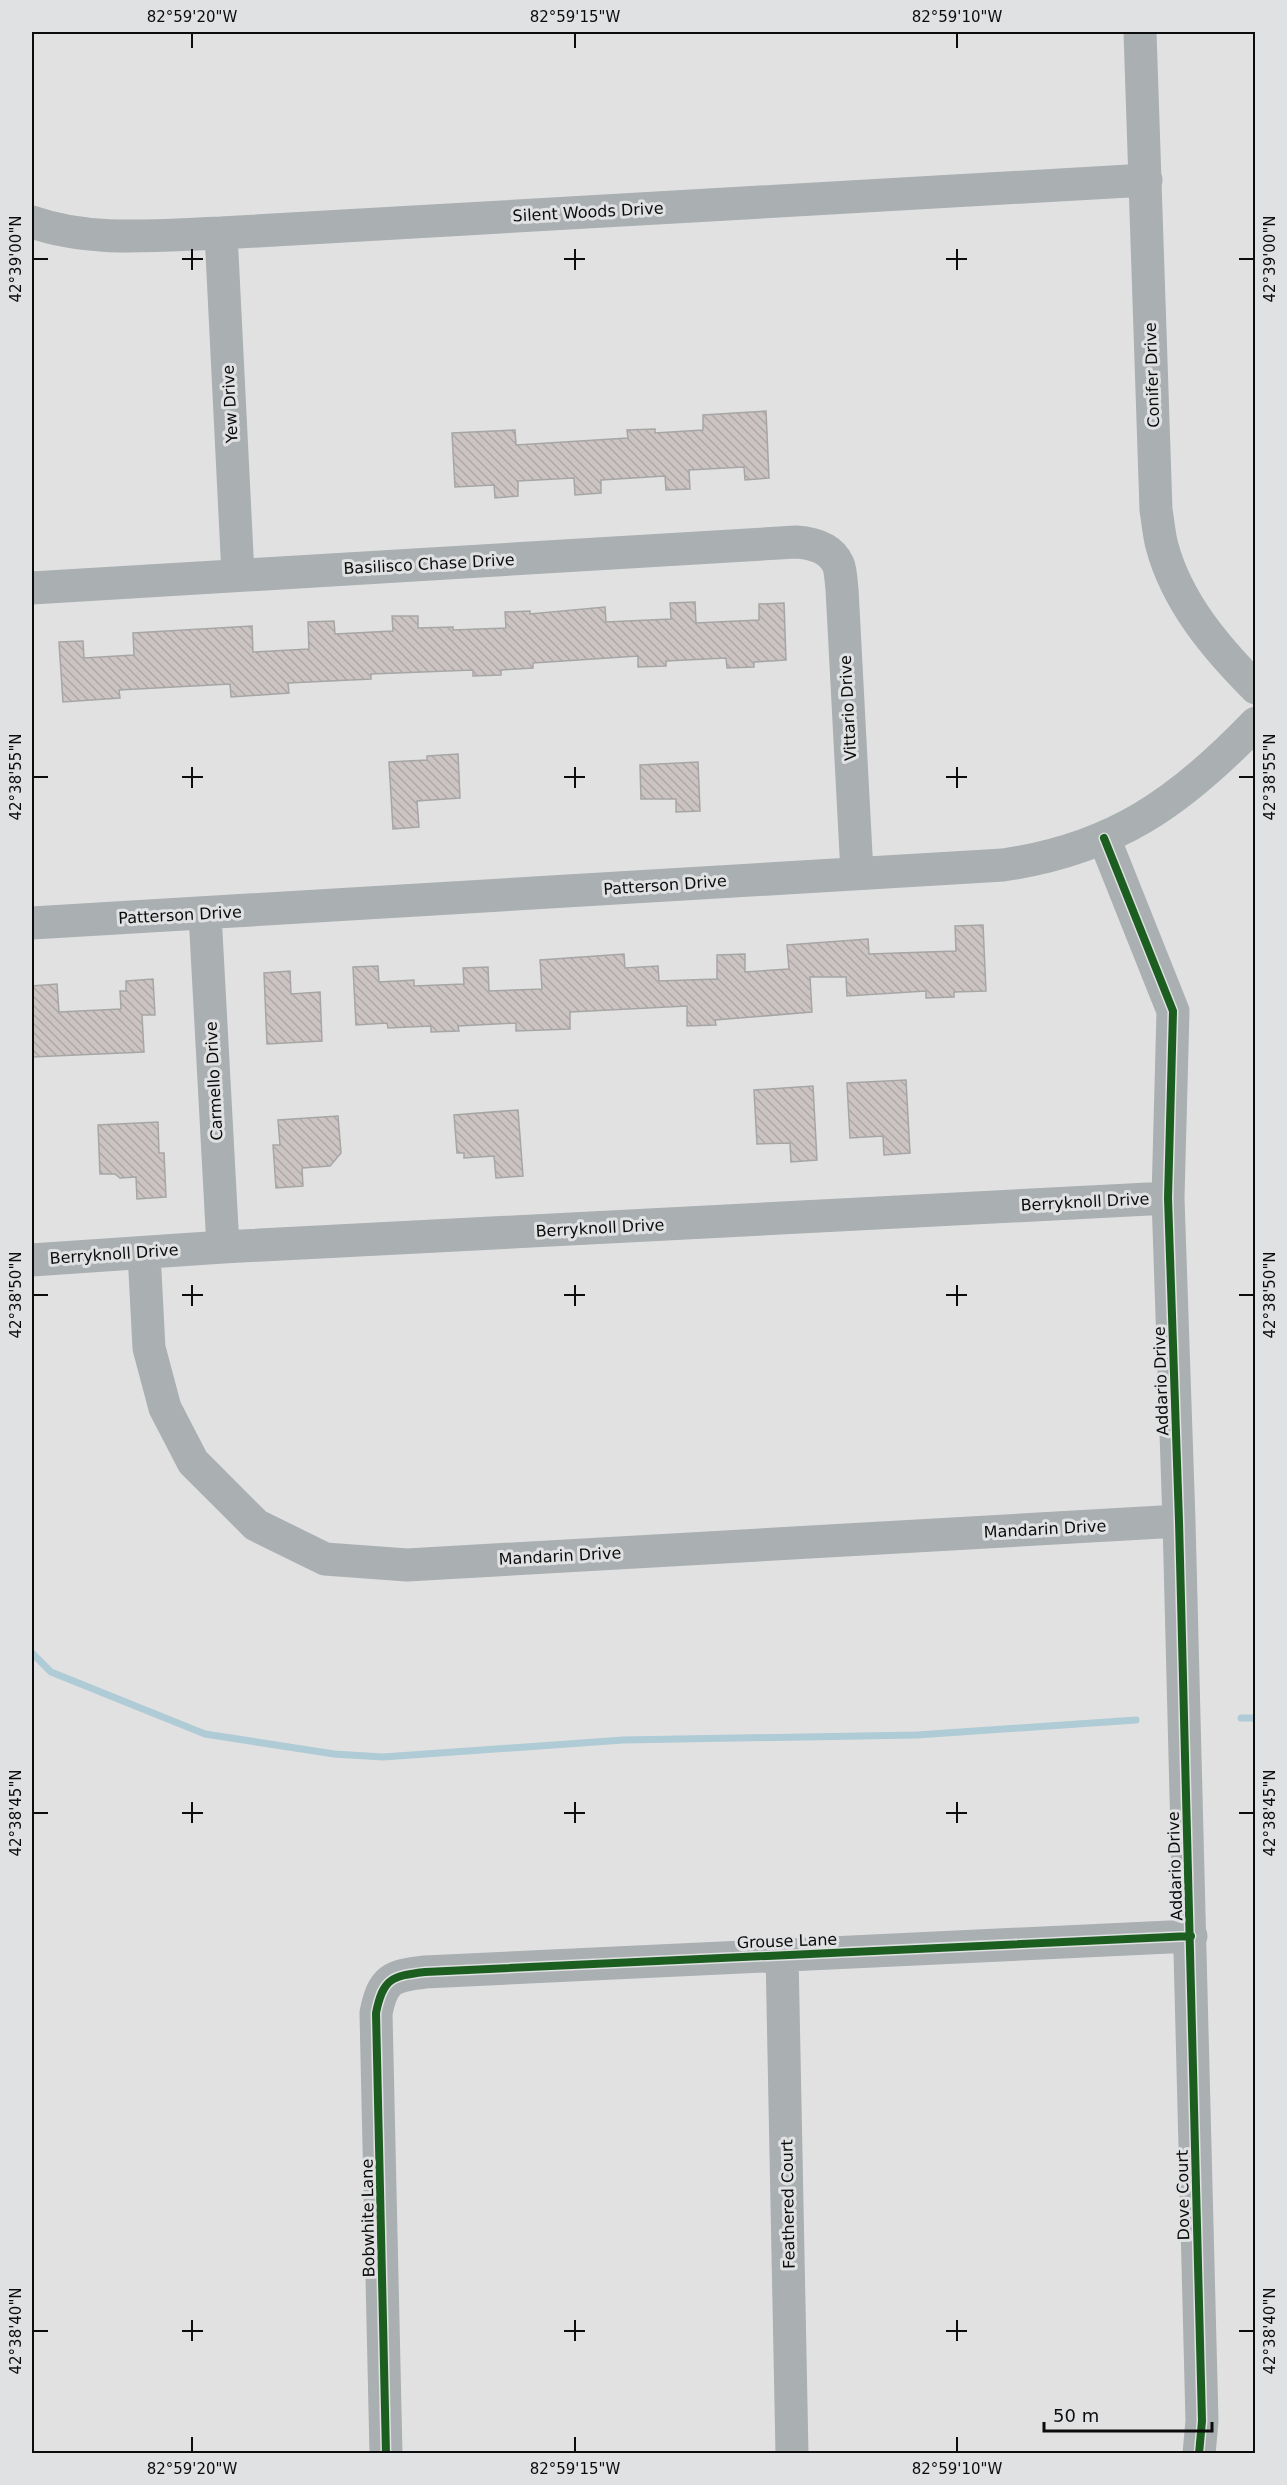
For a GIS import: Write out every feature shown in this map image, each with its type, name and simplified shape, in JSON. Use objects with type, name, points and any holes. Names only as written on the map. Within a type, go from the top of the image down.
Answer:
[{"type":"street","name":"Conifer Drive","points":[[1140,32],[1156,510],[1162,546],[1174,580],[1193,614],[1214,643],[1256,688]]},
{"type":"street","name":"Silent Woods Drive","points":[[32,222],[80,234],[110,236],[221,233],[1146,180]]},
{"type":"street","name":"Yew Drive","points":[[221,233],[238,575]]},
{"type":"street","name":"Basilisco Chase Drive","points":[[32,588],[796,542],[813,543],[825,549]]},
{"type":"street","name":"Vittario Drive","points":[[825,549],[838,564],[842,589],[857,873]]},
{"type":"street","name":"Patterson Drive","points":[[32,923],[1003,865],[1034,860],[1104,838],[1153,813],[1196,781],[1256,723]]},
{"type":"street","name":"Addario Drive","points":[[1104,838],[1173,1011],[1168,1198],[1191,1936]]},
{"type":"street","name":"Carmello Drive","points":[[205,914],[222,1247]]},
{"type":"street","name":"Berryknoll Drive","points":[[32,1260],[222,1247],[1168,1198]]},
{"type":"street","name":"Mandarin Drive","points":[[144,1253],[149,1348],[165,1408],[193,1462],[256,1525],[326,1559],[407,1565],[1179,1521]]},
{"type":"street","name":"Grouse Lane","points":[[386,1983],[395,1977],[425,1972],[1191,1936]]},
{"type":"street","name":"Dove Court","points":[[1191,1936],[1202,2421],[1198,2454]]},
{"type":"street","name":"Feathered Court","points":[[782,1954],[792,2454]]},
{"type":"street","name":"Bobwhite Lane","points":[[386,1983],[380,1993],[376,2013],[386,2454]]},
{"type":"building","points":[[766,411],[769,478],[745,480],[744,467],[689,470],[690,489],[666,490],[665,476],[601,480],[601,493],[575,495],[574,478],[518,481],[518,496],[495,498],[494,485],[455,487],[452,433],[515,430],[516,445],[628,438],[627,430],[655,429],[655,433],[703,430],[703,415]]},
{"type":"building","points":[[695,602],[696,623],[759,620],[759,604],[784,603],[786,660],[754,662],[754,667],[727,668],[726,658],[666,661],[666,666],[638,667],[638,656],[533,663],[533,668],[501,670],[501,675],[473,676],[473,670],[371,674],[371,679],[288,683],[289,693],[231,697],[230,684],[119,690],[120,698],[63,702],[59,642],[83,641],[84,658],[134,655],[133,633],[252,626],[253,652],[309,649],[308,622],[334,621],[335,634],[393,631],[392,616],[418,616],[418,628],[453,627],[453,630],[506,628],[505,612],[530,611],[530,614],[605,607],[606,622],[671,619],[670,603]]},
{"type":"building","points":[[458,754],[460,798],[417,801],[419,827],[393,829],[389,762],[427,760],[427,756]]},
{"type":"building","points":[[698,762],[700,811],[676,812],[676,799],[641,799],[640,765]]},
{"type":"building","points":[[983,925],[986,991],[954,992],[954,997],[926,998],[926,991],[847,996],[846,977],[810,977],[812,1012],[715,1020],[716,1025],[687,1026],[687,1006],[570,1012],[570,1029],[516,1031],[516,1023],[458,1026],[459,1031],[431,1032],[431,1026],[388,1028],[387,1023],[356,1025],[353,967],[378,966],[379,982],[414,980],[414,986],[464,984],[463,968],[488,967],[489,991],[542,989],[540,960],[624,954],[625,968],[658,966],[659,981],[717,979],[717,955],[745,954],[745,972],[789,969],[787,945],[868,939],[869,954],[956,951],[955,926]]},
{"type":"building","points":[[290,971],[291,994],[320,992],[322,1041],[267,1044],[264,973]]},
{"type":"building","points":[[153,979],[155,1015],[142,1015],[144,1052],[32,1057],[32,986],[57,984],[59,1012],[121,1009],[120,991],[126,991],[126,981]]},
{"type":"building","points":[[906,1080],[910,1153],[884,1155],[883,1136],[850,1138],[847,1083]]},
{"type":"building","points":[[813,1086],[817,1160],[791,1162],[790,1143],[757,1144],[754,1090]]},
{"type":"building","points":[[518,1110],[523,1176],[496,1178],[494,1156],[464,1158],[464,1153],[457,1153],[454,1115]]},
{"type":"building","points":[[338,1116],[341,1153],[330,1166],[302,1168],[303,1186],[276,1188],[273,1145],[280,1145],[278,1120]]},
{"type":"building","points":[[158,1122],[159,1153],[164,1153],[166,1197],[137,1199],[136,1177],[120,1178],[115,1174],[100,1174],[98,1125]]},
{"type":"waterway","points":[[32,1653],[51,1672],[205,1734],[334,1754],[383,1757],[623,1740],[917,1735],[1136,1720]]},
{"type":"waterway","points":[[1241,1718],[1256,1718]]},
{"type":"cycle path","points":[[1104,838],[1173,1011],[1168,1198],[1179,1521],[1202,2421],[1199,2454]]},
{"type":"cycle path","points":[[386,2454],[376,2013],[382,1992],[391,1981],[404,1975],[425,1972],[1191,1936]]}]
